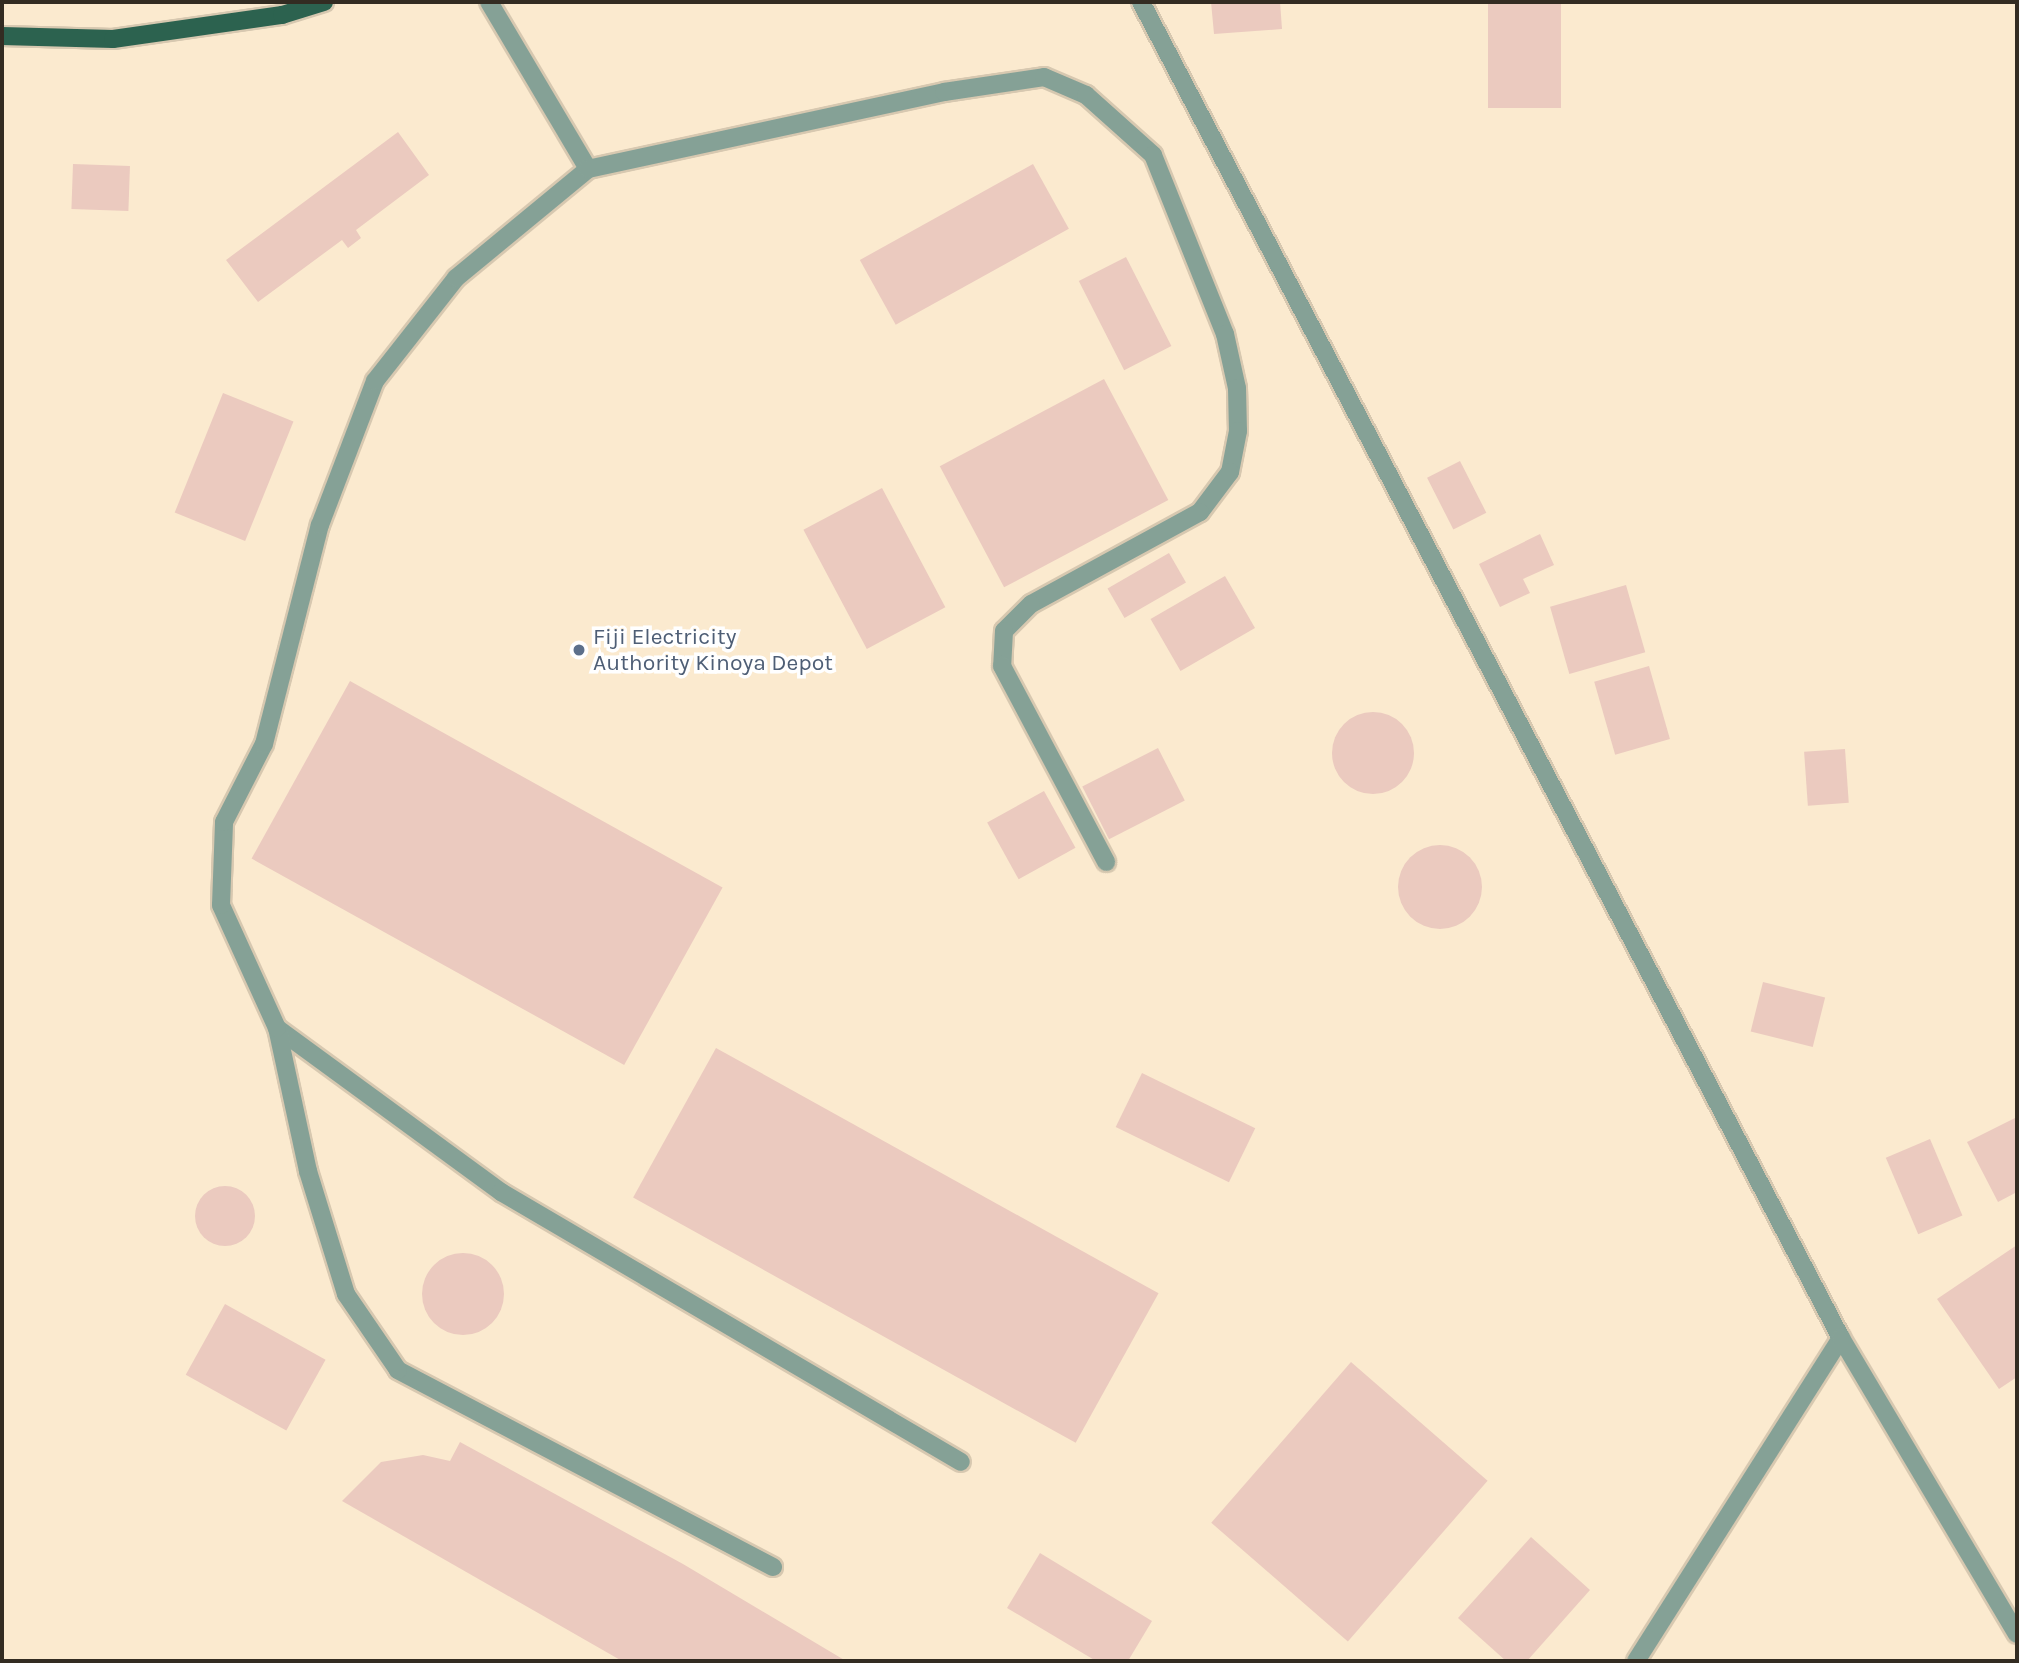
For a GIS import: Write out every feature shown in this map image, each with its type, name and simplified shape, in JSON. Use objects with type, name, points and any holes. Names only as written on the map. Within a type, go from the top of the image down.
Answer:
[{"type":"main road","points":[[2,36],[113,39],[282,15],[324,2]]},
{"type":"street","points":[[489,2],[587,169]]},
{"type":"street","points":[[1141,2],[1841,1338],[2017,1634]]},
{"type":"street","points":[[773,1567],[398,1370],[346,1294],[308,1171],[277,1028],[221,905],[224,822],[264,744],[320,525],[375,381],[456,278],[587,169],[944,92],[1044,77],[1086,95],[1153,155],[1225,334],[1237,388],[1238,431],[1230,472],[1200,512],[1031,604],[1004,631],[1002,666],[1106,862]]},
{"type":"street","points":[[277,1028],[500,1192],[961,1462]]},
{"type":"street","points":[[1636,1661],[1841,1338]]},
{"type":"building","points":[[1211,2],[1280,2],[1282,29],[1214,34]]},
{"type":"building","points":[[1488,2],[1561,2],[1561,108],[1488,108]]},
{"type":"building","points":[[398,132],[429,175],[356,230],[361,238],[348,248],[342,240],[258,302],[226,260]]},
{"type":"building","points":[[73,164],[130,166],[128,211],[71,209]]},
{"type":"building","points":[[1033,164],[1069,229],[896,325],[860,260]]},
{"type":"building","points":[[1126,257],[1171,346],[1124,370],[1079,281]]},
{"type":"building","points":[[1104,379],[1168,500],[1004,587],[940,466]]},
{"type":"building","points":[[223,393],[293,421],[245,541],[175,513]]},
{"type":"building","points":[[1460,461],[1486,513],[1453,529],[1427,478]]},
{"type":"building","points":[[882,488],[945,607],[867,649],[803,530]]},
{"type":"building","points":[[1540,534],[1554,565],[1523,579],[1530,593],[1500,607],[1479,564]]},
{"type":"building","points":[[1169,553],[1186,582],[1125,618],[1108,588]]},
{"type":"building","points":[[1225,576],[1255,628],[1181,671],[1151,619]]},
{"type":"building","points":[[1626,585],[1645,652],[1569,674],[1550,607]]},
{"type":"building","points":[[1649,666],[1670,739],[1615,755],[1594,682]]},
{"type":"building","points":[[350,681],[723,888],[624,1065],[252,859]]},
{"type":"building","points":[[1373,712],[1389,715],[1402,724],[1411,737],[1414,753],[1411,769],[1402,782],[1389,791],[1373,794],[1357,791],[1344,782],[1335,769],[1332,753],[1335,737],[1344,724],[1357,715]]},
{"type":"building","points":[[1158,748],[1185,801],[1109,839],[1082,787]]},
{"type":"building","points":[[1845,749],[1849,803],[1808,806],[1804,752]]},
{"type":"building","points":[[1044,791],[1076,848],[1019,879],[987,823]]},
{"type":"building","points":[[1432,845],[1448,845],[1464,852],[1475,863],[1482,879],[1479,903],[1470,917],[1448,929],[1432,929],[1416,922],[1405,911],[1398,895],[1398,879],[1405,863],[1416,852]]},
{"type":"building","points":[[1763,982],[1825,997],[1813,1047],[1751,1031]]},
{"type":"building","points":[[716,1048],[1159,1293],[1076,1443],[633,1198]]},
{"type":"building","points":[[1142,1073],[1255,1128],[1229,1182],[1116,1127]]},
{"type":"building","points":[[2015,1118],[2017,1192],[1998,1202],[1967,1142]]},
{"type":"building","points":[[1930,1139],[1962,1215],[1918,1234],[1886,1158]]},
{"type":"building","points":[[219,1186],[231,1186],[247,1194],[253,1204],[253,1228],[247,1238],[231,1246],[219,1246],[203,1238],[195,1222],[195,1210],[203,1194]]},
{"type":"building","points":[[2017,1245],[2017,1377],[1999,1389],[1937,1299]]},
{"type":"building","points":[[463,1253],[479,1256],[492,1265],[501,1278],[504,1294],[501,1310],[492,1323],[479,1332],[463,1335],[447,1332],[434,1323],[425,1310],[422,1294],[425,1278],[434,1265],[447,1256]]},
{"type":"building","points":[[225,1304],[326,1360],[286,1431],[186,1375]]},
{"type":"building","points":[[1351,1362],[1488,1481],[1348,1641],[1211,1523]]},
{"type":"building","points":[[460,1442],[683,1564],[846,1661],[622,1661],[342,1501],[381,1462],[423,1455],[450,1461]]},
{"type":"building","points":[[1531,1537],[1590,1590],[1527,1661],[1506,1661],[1458,1618]]},
{"type":"building","points":[[1040,1553],[1152,1621],[1128,1661],[1096,1661],[1007,1608]]},
{"type":"place","name":"Fiji Electricity Authority Kinoya Depot","points":[[579,650]]}]
